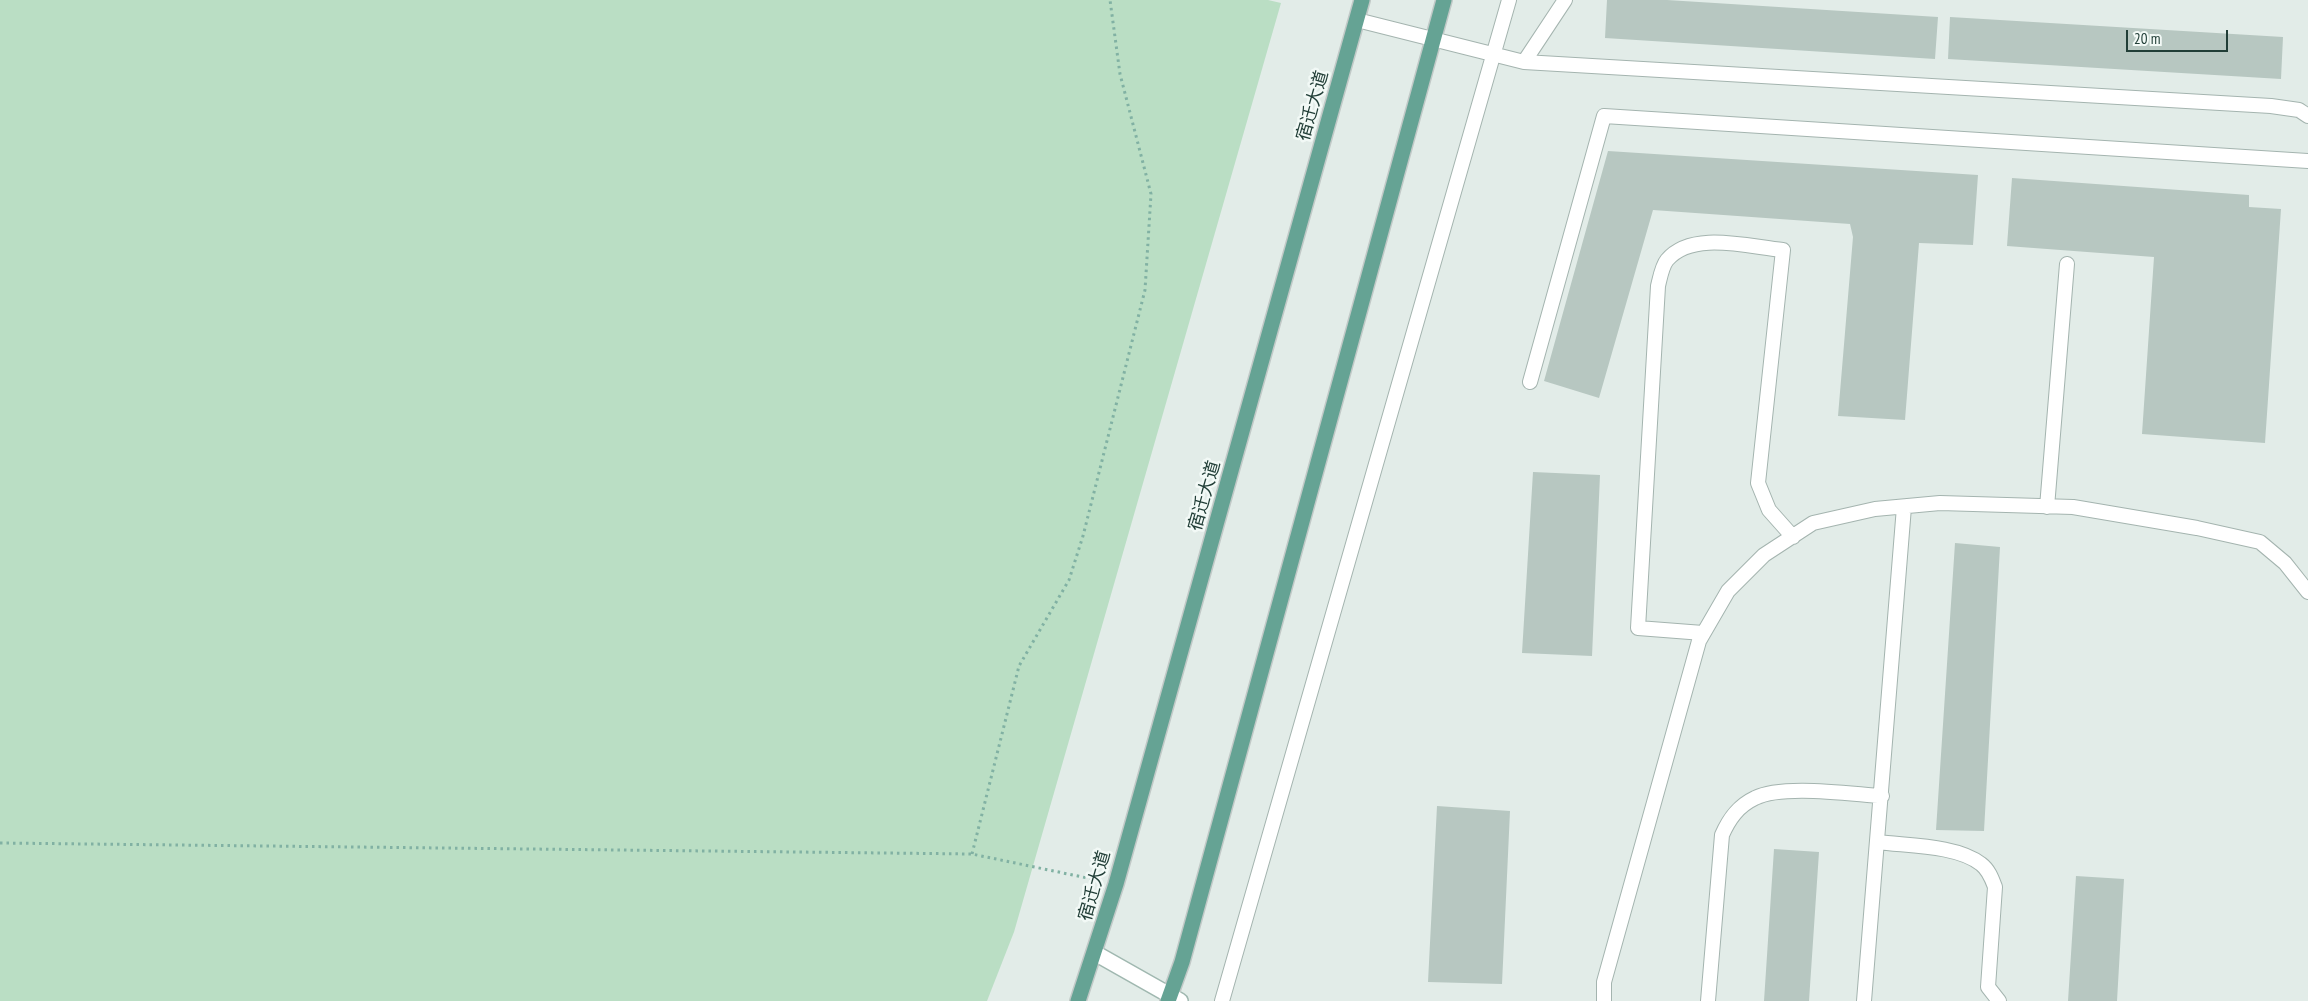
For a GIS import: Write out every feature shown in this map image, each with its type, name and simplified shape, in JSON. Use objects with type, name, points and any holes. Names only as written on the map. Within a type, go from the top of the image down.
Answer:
[{"type":"main road","name":"宿迁大道","points":[[1078,1001],[1116,884],[1362,0]]},
{"type":"main road","points":[[1095,953],[1173,999],[1444,0]]},
{"type":"lane","points":[[1222,1001],[1509,0]]},
{"type":"lane","points":[[1524,62],[1565,0]]},
{"type":"lane","points":[[1357,20],[1524,62],[2271,106],[2299,110],[2308,116]]},
{"type":"lane","points":[[1530,382],[1604,116],[2308,160]]},
{"type":"lane","points":[[1703,633],[1638,628],[1658,286],[1666,261],[1685,246],[1703,242],[1783,250],[1758,483],[1769,510],[1793,537]]},
{"type":"lane","points":[[2047,506],[2067,264]]},
{"type":"lane","points":[[1604,1001],[1604,982],[1699,641],[1728,591],[1764,555],[1813,524],[1874,510],[1940,504],[2073,507],[2178,525],[2260,542],[2285,563],[2308,592]]},
{"type":"lane","points":[[1864,1001],[1904,507]]},
{"type":"lane","points":[[1708,1001],[1722,835],[1728,821],[1740,807],[1756,797],[1782,791],[1882,796]]},
{"type":"lane","points":[[1878,842],[1951,851],[1982,864],[1991,876],[1995,888],[1988,987],[1999,1001]]},
{"type":"path","points":[[972,854],[1019,666],[1069,580],[1083,536],[1145,290],[1151,194],[1120,74],[1110,0]]},
{"type":"path","points":[[0,843],[972,854],[1116,884]]},
{"type":"green space","points":[[0,0],[1268,0],[1281,3],[1014,932],[987,1001],[0,1001]]},
{"type":"building","points":[[1607,0],[1667,0],[1938,17],[1935,59],[1605,38]]},
{"type":"building","points":[[1950,17],[2283,37],[2281,79],[1948,59]]},
{"type":"building","points":[[1608,151],[1978,175],[1973,245],[1919,243],[1905,420],[1838,416],[1853,237],[1850,224],[1653,210],[1599,398],[1544,381]]},
{"type":"building","points":[[2012,178],[2249,195],[2249,207],[2281,209],[2265,443],[2142,434],[2154,257],[2007,246]]},
{"type":"building","points":[[1533,472],[1600,475],[1592,656],[1522,653]]},
{"type":"building","points":[[1955,543],[2000,547],[1984,831],[1936,830]]},
{"type":"building","points":[[1437,806],[1510,811],[1502,984],[1428,982]]},
{"type":"building","points":[[1774,849],[1819,852],[1809,1001],[1764,1001]]},
{"type":"building","points":[[2076,876],[2124,879],[2117,1001],[2068,1001]]}]
